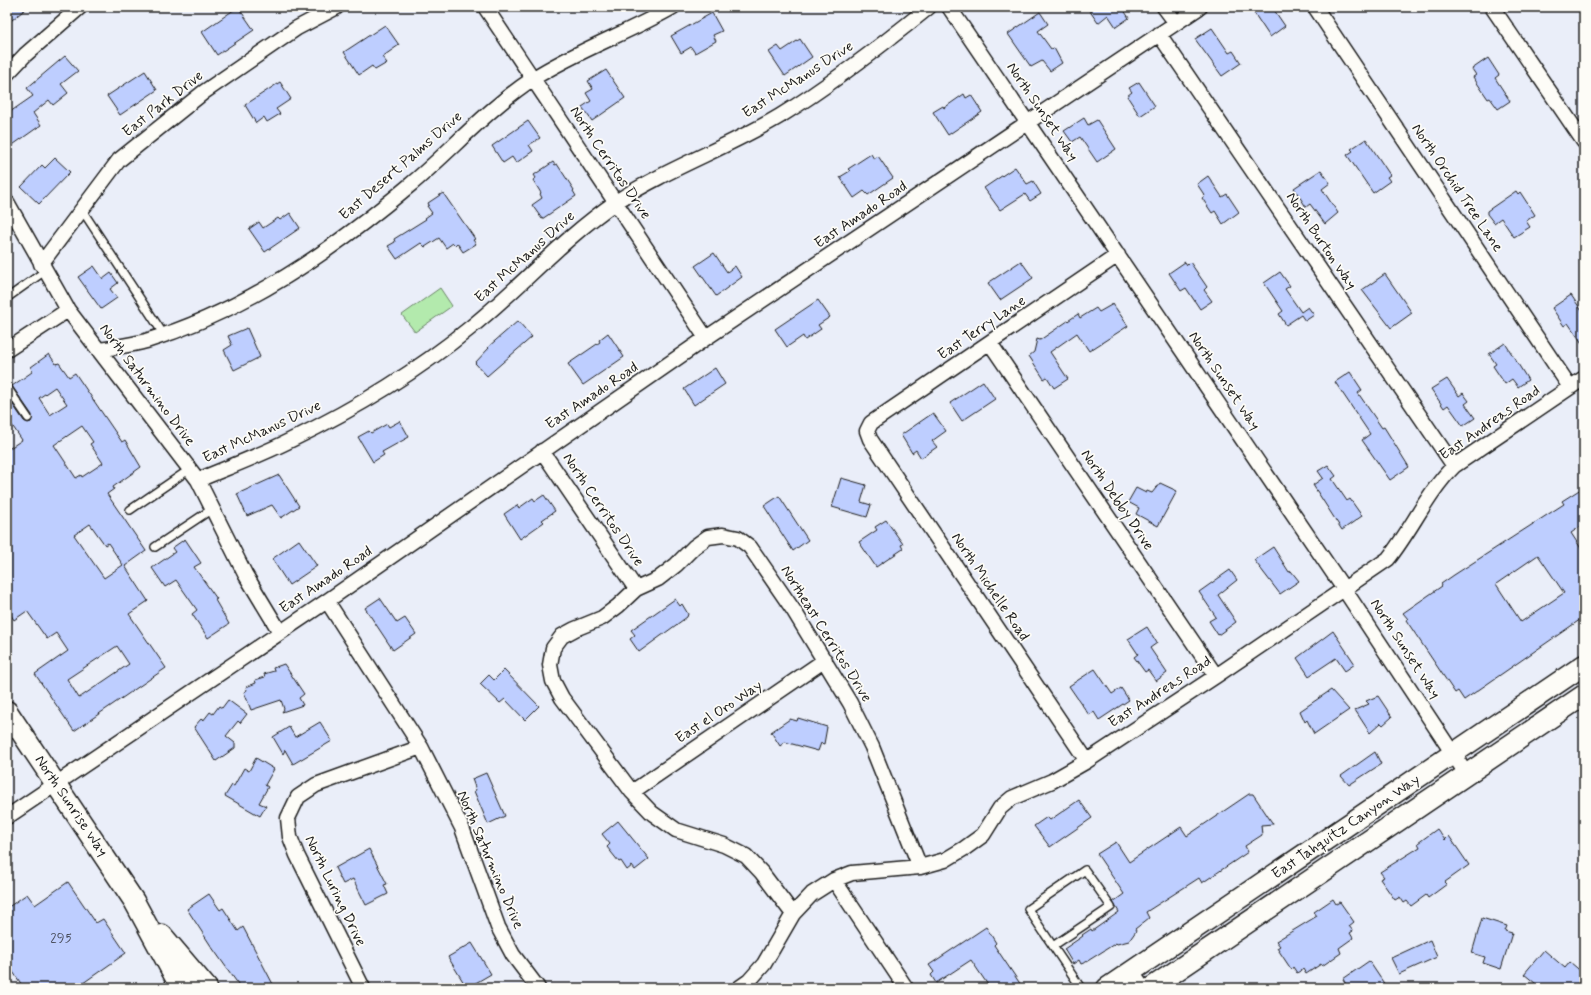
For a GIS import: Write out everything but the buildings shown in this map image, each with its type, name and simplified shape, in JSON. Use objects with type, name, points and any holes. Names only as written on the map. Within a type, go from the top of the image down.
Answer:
[{"type":"main road","name":"East Tahquitz Canyon Way","points":[[1107,988],[1584,665]]},
{"type":"main road","name":"East Tahquitz Canyon Way","points":[[1151,988],[1584,696]]},
{"type":"main road","name":"North Sunrise Way","points":[[7,711],[134,901],[181,988]]},
{"type":"main road","name":"North Sunrise Way","points":[[134,901],[207,988]]},
{"type":"street","points":[[7,74],[25,55],[80,7]]},
{"type":"street","name":"East Park Drive","points":[[43,268],[82,210],[119,160],[204,92],[298,28],[337,7]]},
{"type":"street","name":"North Cerritos Drive","points":[[484,7],[534,78],[706,338]]},
{"type":"street","name":"East Desert Palms Drive","points":[[100,350],[145,341],[205,320],[282,280],[349,234],[411,184],[498,105],[534,78],[577,54],[673,7]]},
{"type":"street","name":"East McManus Drive","points":[[198,480],[290,441],[353,408],[398,381],[469,329],[514,290],[564,242],[616,203],[663,174],[719,148],[780,116],[870,54],[928,7]]},
{"type":"street","name":"North Sunset Way","points":[[949,7],[1344,589],[1467,775]]},
{"type":"street","points":[[1164,7],[1176,23]]},
{"type":"street","name":"East Amado Road","points":[[7,817],[327,601],[706,338],[1200,7]]},
{"type":"street","name":"North Orchid Tree Lane","points":[[1315,7],[1570,387]]},
{"type":"street","points":[[1492,7],[1584,142]]},
{"type":"street","name":"North Burton Way","points":[[1159,34],[1454,466]]},
{"type":"street","name":"North Saturmino Drive","points":[[7,202],[11,219],[68,310],[198,480],[246,574],[280,632]]},
{"type":"street","name":"East Terry Lane","points":[[867,431],[871,424],[1118,255]]},
{"type":"street","points":[[7,350],[68,310]]},
{"type":"street","name":"North Debby Drive","points":[[990,343],[1216,676]]},
{"type":"street","name":"East Andreas Road","points":[[739,988],[764,964],[793,914],[812,894],[834,880],[852,872],[920,867],[945,860],[965,848],[982,834],[1000,808],[1012,798],[1052,781],[1087,760],[1216,676],[1388,558],[1402,541],[1442,478],[1454,466],[1584,378]]},
{"type":"street","name":"North Michelle Road","points":[[867,431],[870,439],[1087,760]]},
{"type":"street","name":"North Cerritos Drive","points":[[542,451],[636,589]]},
{"type":"street","name":"Northeast Cerritos Drive","points":[[793,914],[762,873],[746,856],[724,845],[676,830],[652,813],[632,792],[562,698],[553,681],[550,665],[553,648],[562,636],[602,618],[636,589],[658,580],[708,537],[722,535],[738,538],[750,547],[825,660],[850,703],[872,747],[920,867]]},
{"type":"street","name":"North Saturmino Drive","points":[[327,601],[421,747],[462,828],[498,927],[513,955],[538,988]]},
{"type":"street","name":"East el Oro Way","points":[[632,792],[825,660]]},
{"type":"street","name":"North Luring Drive","points":[[363,988],[296,856],[290,837],[288,818],[298,797],[316,785],[421,747]]},
{"type":"street","points":[[834,880],[906,988]]},
{"type":"street","points":[[1131,971],[1143,988]]},
{"type":"lane","points":[[82,210],[164,335]]},
{"type":"lane","points":[[7,298],[43,268]]},
{"type":"lane","points":[[7,387],[28,418]]},
{"type":"lane","points":[[130,510],[190,469]]},
{"type":"lane","points":[[155,547],[212,509]]},
{"type":"lane","points":[[1053,946],[1110,907],[1085,870],[1028,909],[1081,988]]},
{"type":"green space","points":[[440,288],[452,306],[415,332],[402,315]]}]
